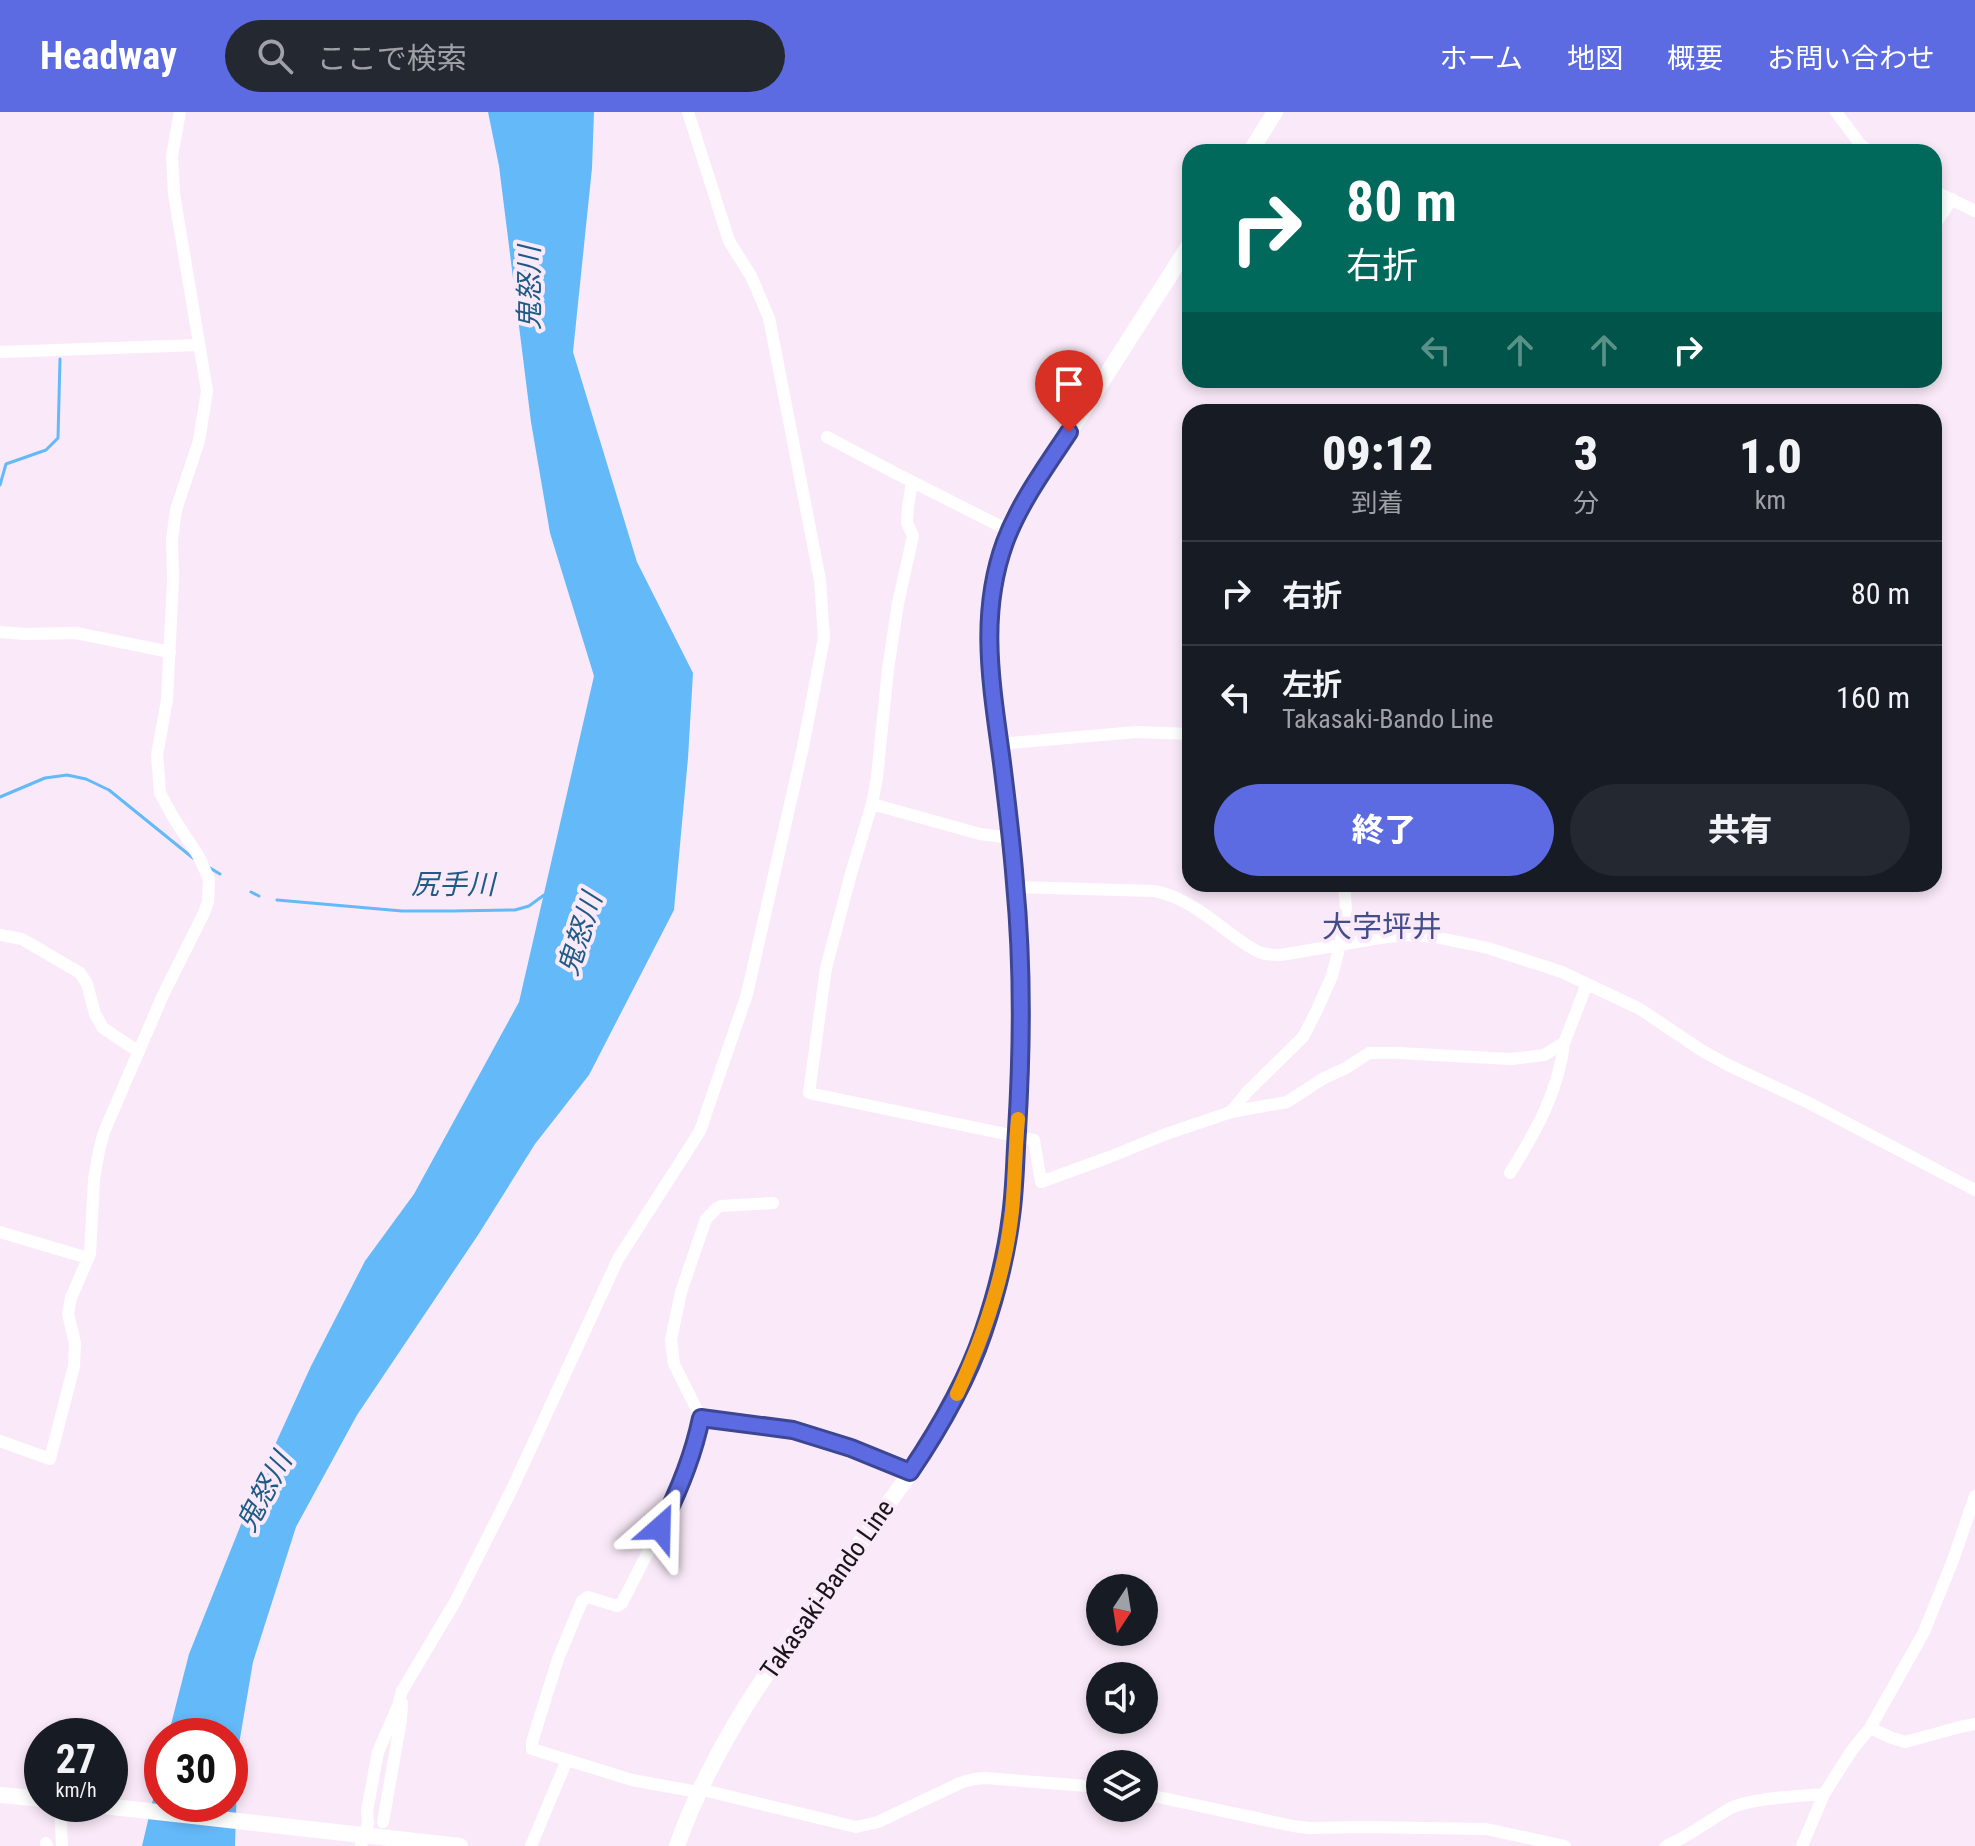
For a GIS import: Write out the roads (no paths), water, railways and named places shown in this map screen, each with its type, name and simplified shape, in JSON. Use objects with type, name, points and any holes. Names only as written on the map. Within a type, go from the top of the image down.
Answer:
[{"type":"main road","points":[[1255,144],[1275,112]]},
{"type":"main road","name":"Takasaki-Bando Line","points":[[677,1846],[698,1790],[742,1711],[927,1448],[955,1398],[983,1333],[1009,1231],[1021,1016],[1016,887],[988,657],[988,626],[994,584],[1010,528],[1182,256]]},
{"type":"main road","points":[[0,1795],[24,1797]]},
{"type":"main road","points":[[128,1809],[360,1838],[460,1846]]},
{"type":"street","points":[[0,1441],[50,1459],[74,1366],[75,1343],[69,1323],[69,1308],[91,1243],[94,1179],[104,1132],[163,995],[208,902],[210,887],[206,872],[160,793],[157,755],[167,700],[172,540],[176,510],[199,441],[207,391],[174,194],[172,156],[180,112]]},
{"type":"street","points":[[360,1838],[368,1823],[367,1811],[378,1752],[402,1691],[455,1602],[498,1517],[618,1259],[700,1131],[747,994],[803,747],[824,638],[820,580],[769,318],[751,276],[729,241],[688,112]]},
{"type":"street","points":[[1836,112],[1860,144]]},
{"type":"street","points":[[1942,195],[1975,211]]},
{"type":"street","points":[[1942,214],[1952,199]]},
{"type":"street","points":[[0,352],[198,345]]},
{"type":"street","points":[[827,437],[1002,527],[1010,528]]},
{"type":"street","points":[[912,482],[907,523],[913,536],[888,669],[877,777],[826,968],[809,1093],[1034,1140],[1041,1182],[1231,1112],[1287,1102],[1369,1053],[1511,1059],[1544,1055],[1564,1043]]},
{"type":"street","points":[[0,632],[76,633],[170,652]]},
{"type":"street","points":[[999,744],[1136,732],[1182,734]]},
{"type":"street","points":[[872,804],[953,828],[1011,838]]},
{"type":"street","points":[[1016,887],[1170,893],[1258,952],[1269,955],[1398,936],[1435,937],[1488,948],[1562,972],[1640,1009],[1728,1065],[1812,1104],[1975,1190]]},
{"type":"street","points":[[1231,1112],[1303,1037],[1332,976],[1346,908],[1345,892]]},
{"type":"street","points":[[0,935],[22,939],[80,973],[103,1028],[139,1052]]},
{"type":"street","points":[[1510,1173],[1553,1095],[1564,1043],[1587,984]]},
{"type":"street","points":[[773,1203],[721,1206],[706,1219],[681,1292],[671,1340],[674,1364],[701,1418],[696,1444],[673,1503],[622,1603],[617,1606],[588,1597],[582,1601],[558,1659],[532,1749],[632,1780],[698,1790],[856,1827],[884,1820],[974,1779],[1086,1786]]},
{"type":"street","points":[[0,1232],[87,1259]]},
{"type":"street","points":[[701,1418],[793,1430],[851,1448],[910,1472]]},
{"type":"street","points":[[1802,1846],[1824,1794],[1870,1728],[1924,1632],[1975,1496]]},
{"type":"street","points":[[383,1822],[401,1720],[402,1691]]},
{"type":"street","points":[[1870,1728],[1905,1742],[1975,1724]]},
{"type":"street","points":[[531,1846],[567,1760]]},
{"type":"street","points":[[1666,1846],[1682,1840],[1734,1806],[1824,1794]]},
{"type":"street","points":[[1158,1797],[1301,1827],[1486,1829],[1565,1846]]},
{"type":"street","points":[[61,1822],[62,1846]]},
{"type":"water","name":"鬼怒川","points":[[488,112],[594,112],[592,168],[573,352],[637,562],[693,673],[674,910],[589,1075],[535,1144],[357,1415],[296,1527],[253,1662],[243,1718],[173,1718],[189,1654],[258,1482],[311,1366],[365,1261],[414,1194],[519,1002],[594,676],[550,533],[531,422],[499,166]]},
{"type":"water","points":[[148,1822],[236,1822],[235,1846],[142,1846]]},
{"type":"waterway","points":[[0,485],[6,464],[46,450],[58,438],[60,359]]},
{"type":"waterway","name":"尻手川","points":[[0,797],[45,778],[67,775],[86,779],[109,790],[193,858]]},
{"type":"waterway","name":"尻手川","points":[[210,868],[220,874]]},
{"type":"waterway","name":"尻手川","points":[[251,892],[259,896]]},
{"type":"waterway","name":"尻手川","points":[[277,900],[402,911],[515,910],[529,906],[544,895]]},
{"type":"district","name":"大字坪井","points":[[1382,926]]}]
